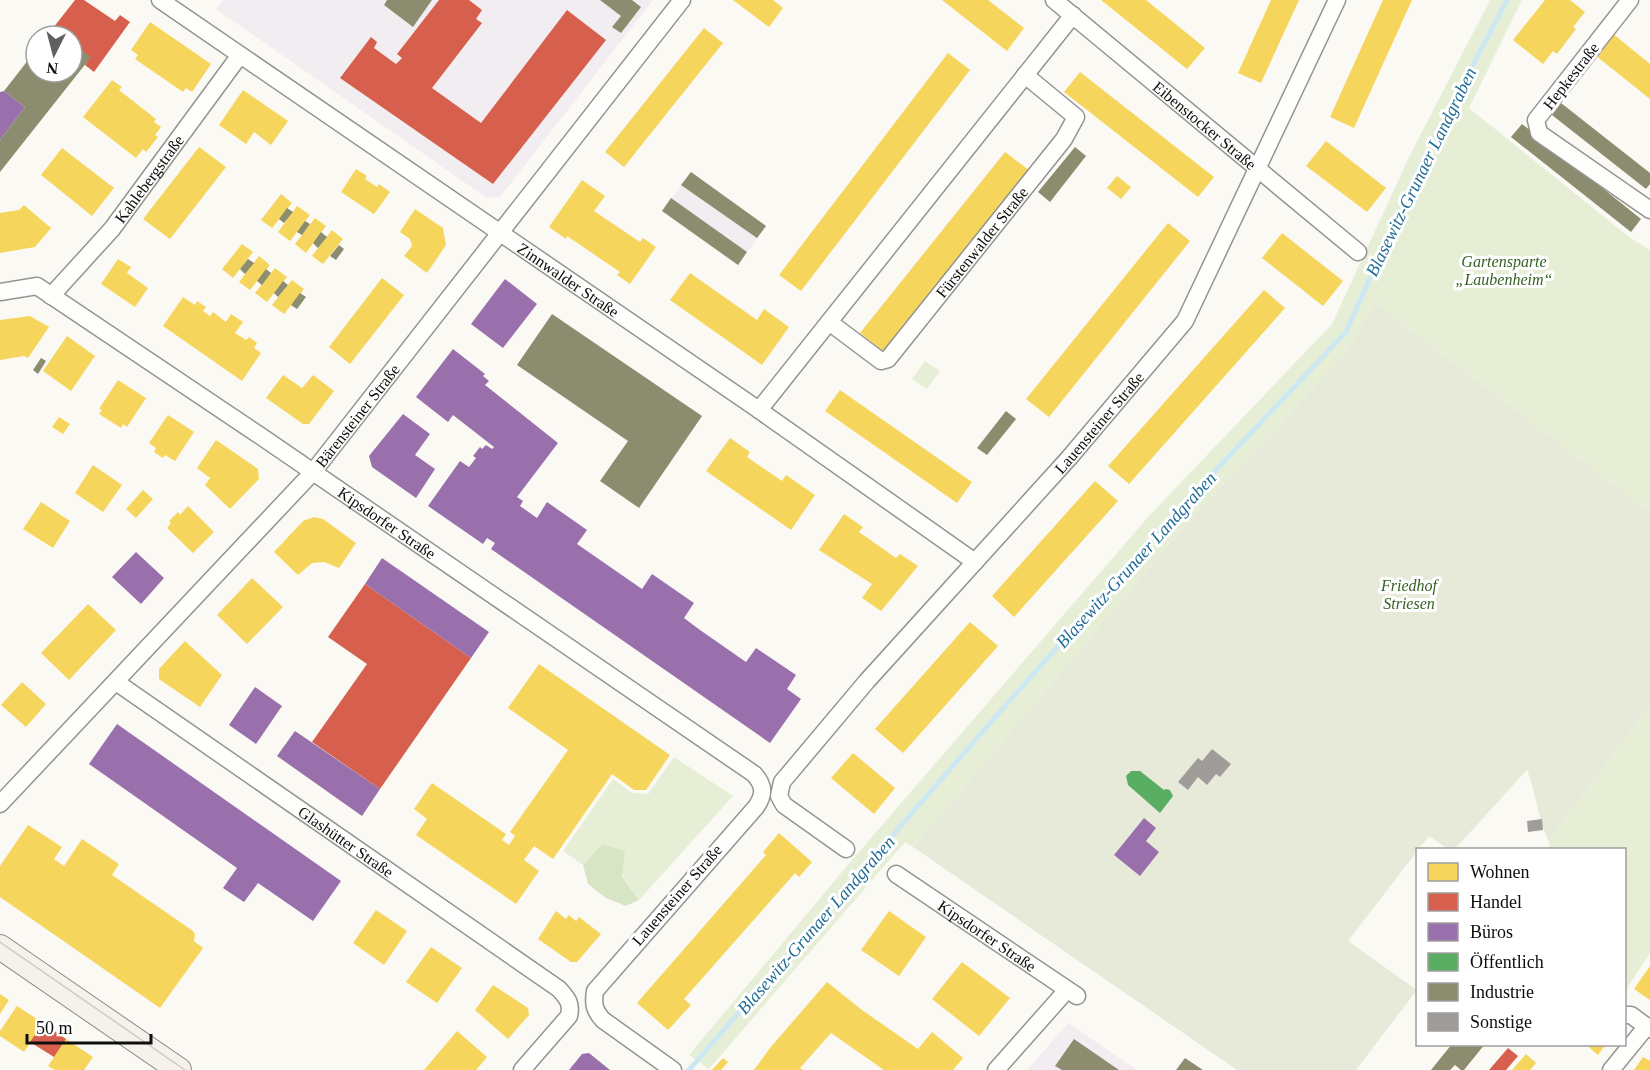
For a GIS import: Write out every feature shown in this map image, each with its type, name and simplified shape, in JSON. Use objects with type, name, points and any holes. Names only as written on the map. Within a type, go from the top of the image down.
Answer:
[{"type":"main road","points":[[0,947],[179,1070]]},
{"type":"street","name":"Zinnwalder Straße","points":[[160,0],[759,410],[975,562]]},
{"type":"street","name":"Bärensteiner Straße","points":[[0,804],[313,472],[682,0]]},
{"type":"street","name":"Eibenstocker Straße","points":[[1054,0],[1358,252]]},
{"type":"street","name":"Lauensteiner Straße","points":[[671,1069],[603,1020],[596,1012],[593,1003],[595,991],[602,980],[762,798],[786,776],[867,681],[1069,458],[1185,321],[1337,0]]},
{"type":"street","name":"Hepkestraße","points":[[1630,0],[1536,120],[1539,133],[1650,210]]},
{"type":"street","points":[[759,410],[1073,15]]},
{"type":"street","name":"Kahlebergstraße","points":[[51,296],[112,229],[240,55]]},
{"type":"street","name":"Fürstenwalder Straße","points":[[829,322],[881,361],[888,359],[1064,139],[1076,117],[1025,75]]},
{"type":"street","name":"Kipsdorfer Straße","points":[[0,292],[37,286],[754,774],[779,796],[783,805],[846,849]]},
{"type":"street","name":"Glashütter Straße","points":[[116,682],[559,989],[568,999],[571,1007],[569,1016],[522,1070]]},
{"type":"street","name":"Kipsdorfer Straße","points":[[896,874],[1072,993],[996,1070]]},
{"type":"street","points":[[1611,1070],[1648,1028],[1631,1015],[1626,1015]]},
{"type":"shaded area","points":[[223,0],[653,0],[500,197],[487,198],[216,9]]},
{"type":"shaded area","points":[[691,172],[766,226],[738,265],[662,211]]},
{"type":"shaded area","points":[[1068,1023],[1137,1070],[1027,1070]]},
{"type":"green space","name":"Gartensparte „Laubenheim“","points":[[1490,0],[1522,0],[1469,108],[1629,237],[1650,250],[1650,512],[1374,302],[1346,353],[1185,525],[913,847],[905,842],[709,1069],[689,1055],[846,867],[1148,517],[1332,324],[1411,153]]},
{"type":"green space","name":"Friedhof Striesen","points":[[1374,302],[1650,512],[1650,705],[1549,842],[1527,770],[1456,848],[1447,848],[1429,836],[1420,848],[1416,848],[1416,853],[1348,941],[1416,989],[1356,1070],[1237,1070],[913,847],[1185,525],[1346,353]]},
{"type":"green space","points":[[925,361],[940,371],[927,389],[912,379]]},
{"type":"green space","points":[[1650,705],[1650,953],[1626,989],[1626,848],[1550,848],[1549,842]]},
{"type":"green space","points":[[674,757],[733,796],[639,900],[602,844],[583,865],[563,851],[613,779],[632,793],[648,794]]},
{"type":"green space","points":[[602,844],[625,851],[622,876],[639,900],[626,906],[606,898],[588,884],[583,865]]},
{"type":"building: Wohnen","points":[[733,0],[773,0],[783,8],[769,27]]},
{"type":"building: Wohnen","points":[[942,0],[988,0],[1024,28],[1007,51]]},
{"type":"building: Wohnen","points":[[1101,0],[1146,0],[1205,48],[1187,69]]},
{"type":"building: Wohnen","points":[[1271,0],[1299,0],[1261,83],[1238,73]]},
{"type":"building: Wohnen","points":[[1383,0],[1412,0],[1354,128],[1330,117]]},
{"type":"building: Wohnen","points":[[1545,0],[1570,0],[1585,12],[1573,27],[1576,29],[1557,54],[1553,51],[1543,64],[1513,40]]},
{"type":"building: Wohnen","points":[[150,22],[211,64],[192,92],[186,88],[183,92],[135,59],[138,55],[131,50]]},
{"type":"building: Wohnen","points":[[704,28],[723,43],[624,167],[605,152]]},
{"type":"building: Wohnen","points":[[1612,33],[1650,64],[1650,99],[1595,55]]},
{"type":"building: Wohnen","points":[[948,53],[970,70],[801,291],[779,275]]},
{"type":"building: Wohnen","points":[[1080,72],[1214,177],[1198,197],[1064,92]]},
{"type":"building: Wohnen","points":[[112,80],[122,87],[119,90],[156,119],[154,122],[161,127],[155,135],[158,137],[146,152],[143,149],[136,158],[83,117]]},
{"type":"building: Wohnen","points":[[243,90],[288,121],[271,145],[254,132],[246,144],[219,125]]},
{"type":"building: Wohnen","points":[[1326,141],[1386,188],[1367,212],[1306,166]]},
{"type":"building: Wohnen","points":[[199,147],[226,167],[170,239],[143,219]]},
{"type":"building: Wohnen","points":[[62,148],[114,188],[92,216],[41,175]]},
{"type":"building: Wohnen","points":[[1005,152],[1029,170],[883,351],[860,333]]},
{"type":"building: Wohnen","points":[[356,169],[367,176],[365,179],[377,187],[379,184],[390,192],[374,214],[341,192]]},
{"type":"building: Wohnen","points":[[1117,176],[1131,187],[1121,199],[1107,188]]},
{"type":"building: Wohnen","points":[[582,180],[605,196],[594,211],[640,242],[643,238],[656,247],[630,284],[617,275],[620,272],[567,236],[566,239],[549,227]]},
{"type":"building: Wohnen","points":[[281,194],[292,203],[272,228],[261,220]]},
{"type":"building: Wohnen","points":[[24,205],[51,228],[35,247],[0,253],[0,213],[19,210]]},
{"type":"building: Wohnen","points":[[297,206],[310,215],[290,241],[278,232]]},
{"type":"building: Wohnen","points":[[415,209],[443,228],[446,245],[427,273],[404,256],[412,246],[410,239],[400,232]]},
{"type":"building: Wohnen","points":[[315,218],[326,226],[306,253],[295,244]]},
{"type":"building: Wohnen","points":[[1168,223],[1190,241],[1049,417],[1026,399]]},
{"type":"building: Wohnen","points":[[332,230],[343,239],[323,264],[312,256]]},
{"type":"building: Wohnen","points":[[1282,233],[1343,281],[1323,306],[1262,258]]},
{"type":"building: Wohnen","points":[[242,244],[253,252],[233,278],[222,269]]},
{"type":"building: Wohnen","points":[[259,256],[270,265],[250,290],[239,282]]},
{"type":"building: Wohnen","points":[[118,259],[131,267],[127,273],[148,288],[135,307],[101,284]]},
{"type":"building: Wohnen","points":[[275,268],[287,277],[267,302],[255,293]]},
{"type":"building: Wohnen","points":[[690,273],[757,320],[764,309],[789,327],[762,365],[670,300]]},
{"type":"building: Wohnen","points":[[382,278],[404,295],[350,364],[329,347]]},
{"type":"building: Wohnen","points":[[292,280],[304,289],[284,314],[272,305]]},
{"type":"building: Wohnen","points":[[1264,290],[1285,308],[1129,484],[1108,466]]},
{"type":"building: Wohnen","points":[[183,297],[195,305],[197,301],[206,307],[203,311],[210,316],[213,312],[226,322],[231,314],[243,322],[235,333],[246,340],[249,337],[257,343],[254,348],[261,353],[242,381],[163,326]]},
{"type":"building: Wohnen","points":[[30,316],[49,327],[28,358],[24,356],[0,360],[0,320]]},
{"type":"building: Wohnen","points":[[67,336],[95,356],[71,391],[43,371]]},
{"type":"building: Wohnen","points":[[283,375],[302,388],[313,375],[334,391],[309,424],[303,424],[266,398]]},
{"type":"building: Wohnen","points":[[118,380],[146,398],[127,427],[123,424],[121,428],[99,414],[102,410],[99,409]]},
{"type":"building: Wohnen","points":[[840,390],[972,482],[957,503],[825,411]]},
{"type":"building: Wohnen","points":[[168,415],[194,432],[175,461],[165,455],[163,458],[154,452],[156,448],[149,443]]},
{"type":"building: Wohnen","points":[[59,417],[70,424],[63,434],[52,427]]},
{"type":"building: Wohnen","points":[[730,438],[750,452],[747,457],[782,481],[786,475],[815,495],[791,530],[706,471]]},
{"type":"building: Wohnen","points":[[216,440],[258,469],[259,479],[230,509],[205,485],[210,478],[197,468]]},
{"type":"building: Wohnen","points":[[93,465],[122,485],[103,512],[75,493]]},
{"type":"building: Wohnen","points":[[1095,481],[1118,501],[1014,617],[992,596]]},
{"type":"building: Wohnen","points":[[143,490],[153,499],[136,518],[126,509]]},
{"type":"building: Wohnen","points":[[41,502],[70,521],[53,548],[23,529]]},
{"type":"building: Wohnen","points":[[188,506],[214,532],[193,553],[167,528],[171,523],[169,521],[178,512],[180,515]]},
{"type":"building: Wohnen","points":[[844,514],[863,527],[859,532],[896,558],[900,554],[918,566],[881,611],[862,598],[872,584],[819,550]]},
{"type":"building: Wohnen","points":[[314,517],[323,519],[356,543],[339,568],[324,562],[312,563],[298,575],[274,552],[303,521]]},
{"type":"building: Wohnen","points":[[252,578],[283,607],[247,644],[217,615]]},
{"type":"building: Wohnen","points":[[88,604],[116,630],[69,680],[41,653]]},
{"type":"building: Wohnen","points":[[970,622],[998,646],[903,753],[875,729]]},
{"type":"building: Wohnen","points":[[185,641],[222,675],[200,707],[159,679],[159,669]]},
{"type":"building: Wohnen","points":[[539,664],[670,755],[646,790],[634,790],[612,774],[553,859],[534,846],[524,860],[539,871],[516,904],[416,835],[427,819],[414,809],[432,783],[506,834],[502,840],[509,845],[515,836],[510,832],[568,750],[508,708]]},
{"type":"building: Wohnen","points":[[22,682],[46,704],[26,727],[1,705]]},
{"type":"building: Wohnen","points":[[853,753],[895,788],[874,814],[831,778]]},
{"type":"building: Wohnen","points":[[28,825],[62,847],[54,859],[64,866],[82,839],[119,864],[112,875],[193,931],[194,941],[203,948],[160,1008],[0,897],[0,866]]},
{"type":"building: Wohnen","points":[[779,833],[812,862],[799,877],[795,873],[684,999],[691,1005],[668,1030],[637,1003],[766,855],[763,852]]},
{"type":"building: Wohnen","points":[[376,910],[407,931],[384,965],[353,943]]},
{"type":"building: Wohnen","points":[[556,911],[566,919],[569,915],[576,921],[579,917],[601,934],[577,962],[571,962],[538,939]]},
{"type":"building: Wohnen","points":[[889,911],[926,937],[899,976],[861,950]]},
{"type":"building: Wohnen","points":[[431,947],[462,968],[437,1003],[406,982]]},
{"type":"building: Wohnen","points":[[962,962],[1010,998],[979,1036],[932,999]]},
{"type":"building: Wohnen","points":[[1650,966],[1650,1000],[1634,989]]},
{"type":"building: Wohnen","points":[[827,982],[918,1049],[932,1032],[963,1058],[953,1070],[884,1070],[831,1033],[800,1068],[803,1070],[754,1070]]},
{"type":"building: Wohnen","points":[[493,985],[528,1008],[529,1015],[508,1039],[475,1010]]},
{"type":"building: Wohnen","points":[[0,994],[9,1000],[0,1014]]},
{"type":"building: Wohnen","points":[[17,1006],[43,1023],[24,1052],[0,1036],[0,1031]]},
{"type":"building: Wohnen","points":[[457,1031],[487,1057],[476,1070],[424,1070]]},
{"type":"building: Wohnen","points":[[66,1039],[93,1057],[84,1070],[55,1070],[48,1066]]},
{"type":"building: Wohnen","points":[[1587,1046],[1605,1046],[1598,1055]]},
{"type":"building: Wohnen","points":[[1526,1054],[1536,1063],[1530,1070],[1512,1070]]},
{"type":"building: Wohnen","points":[[1643,1057],[1650,1061],[1650,1070],[1634,1070]]},
{"type":"building: Wohnen","points":[[723,1058],[728,1062],[721,1070],[712,1070]]},
{"type":"building: Handel","points":[[75,0],[84,0],[115,21],[120,15],[130,22],[94,72],[85,65],[90,57],[84,52],[84,24],[56,24]]},
{"type":"building: Handel","points":[[439,0],[469,0],[482,10],[476,19],[482,23],[432,88],[481,123],[567,10],[606,40],[493,184],[340,78],[371,37],[377,42],[374,48],[396,64],[402,58],[397,54]]},
{"type":"building: Handel","points":[[365,584],[471,658],[380,789],[312,742],[367,664],[328,637]]},
{"type":"building: Handel","points":[[43,1023],[66,1039],[54,1057],[30,1042]]},
{"type":"building: Handel","points":[[1508,1048],[1518,1056],[1506,1070],[1489,1070]]},
{"type":"building: Büros","points":[[4,91],[25,107],[0,140],[0,92]]},
{"type":"building: Büros","points":[[505,279],[537,304],[503,348],[471,324]]},
{"type":"building: Büros","points":[[453,349],[485,374],[483,376],[489,381],[485,385],[558,443],[517,497],[523,501],[520,506],[537,518],[547,502],[587,530],[577,544],[642,589],[652,574],[694,603],[684,618],[746,662],[756,648],[796,675],[787,689],[801,699],[770,743],[491,549],[495,543],[487,538],[483,544],[428,506],[460,461],[469,467],[480,447],[482,449],[486,445],[492,449],[494,447],[453,415],[448,422],[416,397]]},
{"type":"building: Büros","points":[[403,414],[430,434],[415,455],[435,469],[416,498],[372,467],[369,456]]},
{"type":"building: Büros","points":[[136,552],[164,578],[141,604],[112,577]]},
{"type":"building: Büros","points":[[382,558],[489,632],[471,658],[365,584]]},
{"type":"building: Büros","points":[[255,687],[282,706],[256,744],[229,725]]},
{"type":"building: Büros","points":[[117,724],[341,881],[313,921],[258,883],[244,902],[223,888],[237,868],[89,764]]},
{"type":"building: Büros","points":[[295,731],[380,789],[362,816],[277,756]]},
{"type":"building: Büros","points":[[1144,818],[1156,828],[1146,841],[1159,852],[1140,876],[1114,855]]},
{"type":"building: Büros","points":[[589,1053],[610,1070],[569,1070],[582,1054]]},
{"type":"building: Öffentlich","points":[[1131,771],[1140,771],[1164,790],[1170,790],[1173,796],[1160,813],[1128,785],[1126,776]]},
{"type":"building: Industrie","points":[[387,0],[432,0],[413,27],[384,5]]},
{"type":"building: Industrie","points":[[600,0],[632,0],[641,7],[621,33],[612,27],[621,16]]},
{"type":"building: Industrie","points":[[84,52],[91,57],[84,66]]},
{"type":"building: Industrie","points":[[24,65],[24,84],[70,84],[0,172],[0,140],[25,107],[4,91]]},
{"type":"building: Industrie","points":[[1561,103],[1650,173],[1650,184],[1646,189],[1552,115]]},
{"type":"building: Industrie","points":[[1522,124],[1641,219],[1631,232],[1511,137]]},
{"type":"building: Industrie","points":[[1075,147],[1086,156],[1050,202],[1038,192]]},
{"type":"building: Industrie","points":[[691,172],[766,226],[757,238],[681,185]]},
{"type":"building: Industrie","points":[[671,198],[747,252],[738,265],[662,211]]},
{"type":"building: Industrie","points":[[287,208],[293,212],[284,223],[279,219]]},
{"type":"building: Industrie","points":[[305,221],[310,224],[302,235],[297,232]]},
{"type":"building: Industrie","points":[[321,232],[327,237],[318,248],[313,243]]},
{"type":"building: Industrie","points":[[339,245],[344,249],[336,260],[330,256]]},
{"type":"building: Industrie","points":[[248,259],[254,263],[245,274],[240,269]]},
{"type":"building: Industrie","points":[[266,269],[271,273],[262,285],[257,281]]},
{"type":"building: Industrie","points":[[283,281],[288,285],[278,297],[274,293]]},
{"type":"building: Industrie","points":[[300,293],[306,297],[297,309],[291,305]]},
{"type":"building: Industrie","points":[[552,314],[702,416],[639,508],[600,481],[628,441],[517,365]]},
{"type":"building: Industrie","points":[[41,358],[46,361],[38,374],[33,370]]},
{"type":"building: Industrie","points":[[1006,411],[1016,419],[987,455],[977,448]]},
{"type":"building: Industrie","points":[[1074,1039],[1119,1070],[1062,1070],[1055,1066]]},
{"type":"building: Industrie","points":[[1450,1046],[1483,1046],[1464,1070],[1455,1065],[1450,1070],[1431,1070]]},
{"type":"building: Industrie","points":[[1185,1058],[1203,1070],[1176,1070]]},
{"type":"building: Sonstige","points":[[1212,749],[1231,764],[1220,777],[1216,774],[1207,785],[1198,777],[1188,790],[1178,782],[1198,758],[1202,761]]},
{"type":"building: Sonstige","points":[[1542,819],[1543,830],[1528,832],[1527,821]]},
{"type":"waterway","name":"Blasewitz‐Grunaer Landgraben","points":[[689,1070],[1183,505],[1346,332],[1419,168],[1507,0]]},
{"type":"tram line","points":[[0,942],[185,1070]]}]
